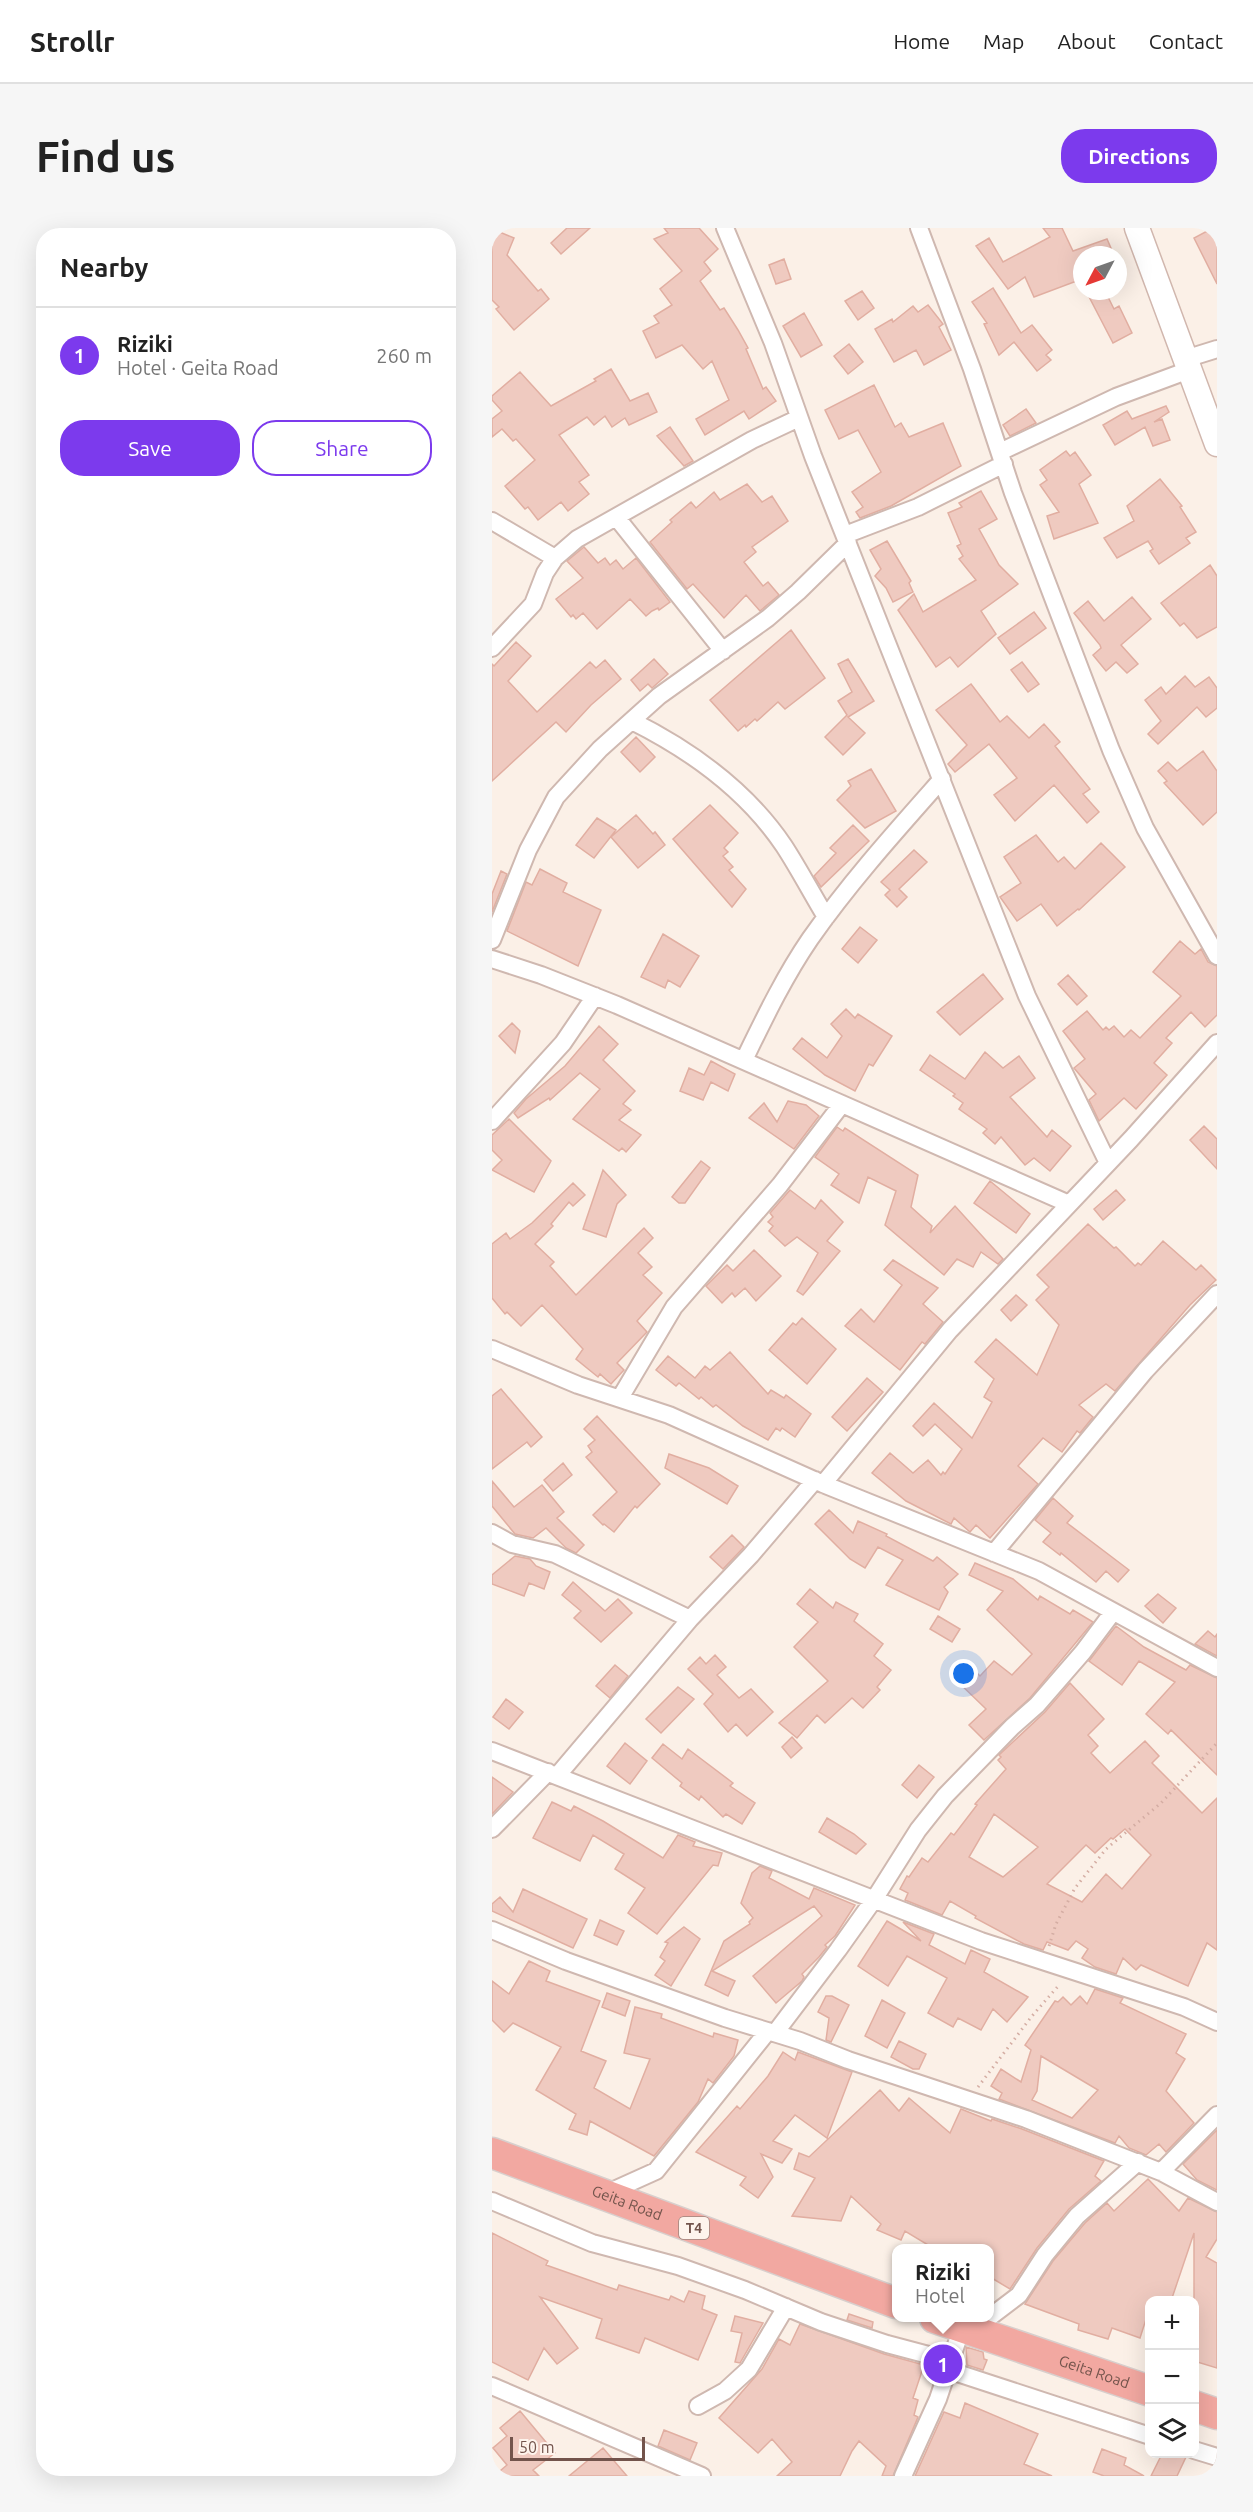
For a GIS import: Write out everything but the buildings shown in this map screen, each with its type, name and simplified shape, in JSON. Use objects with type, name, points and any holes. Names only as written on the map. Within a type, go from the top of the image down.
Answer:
[{"type":"highway","name":"Geita Road","points":[[492,2153],[892,2301]]},
{"type":"highway","name":"Geita Road","points":[[969,2322],[1145,2389]]},
{"type":"highway","points":[[1199,2408],[1217,2414]]},
{"type":"street","points":[[725,228],[1027,996],[1108,1163]]},
{"type":"street","points":[[919,228],[972,369],[1002,458],[1112,750],[1145,828],[1217,956]]},
{"type":"street","points":[[1137,228],[1217,444]]},
{"type":"street","points":[[492,940],[528,850],[556,797],[600,749],[659,696],[723,651],[798,592],[846,539],[918,507],[1002,458],[1116,397],[1217,349]]},
{"type":"street","points":[[492,648],[533,604],[545,573],[555,558],[577,539],[752,440],[799,418]]},
{"type":"street","points":[[617,518],[723,651]]},
{"type":"street","points":[[492,521],[555,558]]},
{"type":"street","points":[[632,721],[668,738],[708,767],[750,805],[783,844],[826,917]]},
{"type":"street","points":[[744,1060],[771,1005],[809,940],[865,866],[942,779]]},
{"type":"street","points":[[492,959],[595,996],[1069,1204]]},
{"type":"street","points":[[492,1121],[563,1043],[595,996]]},
{"type":"street","points":[[492,1829],[552,1774],[690,1619],[819,1482],[950,1330],[1108,1163],[1217,1043]]},
{"type":"street","points":[[620,1398],[674,1307],[780,1185],[842,1104]]},
{"type":"street","points":[[994,1553],[1145,1371],[1217,1294]]},
{"type":"street","points":[[492,1350],[578,1385],[679,1419],[819,1482],[1039,1571],[1217,1668]]},
{"type":"street","points":[[492,1533],[512,1544],[555,1554],[690,1619]]},
{"type":"street","points":[[605,2194],[656,2171],[772,2032],[875,1898],[918,1830],[945,1796],[1012,1727],[1037,1706],[1083,1652],[1113,1612]]},
{"type":"street","points":[[492,1751],[981,1941],[1184,2007],[1217,2022]]},
{"type":"street","points":[[492,1930],[566,1961],[725,2018],[970,2098],[1138,2162],[1217,2202]]},
{"type":"street","points":[[1161,2172],[1217,2115]]},
{"type":"street","points":[[994,2308],[1019,2295],[1045,2255],[1077,2216],[1138,2162]]},
{"type":"street","points":[[492,2201],[592,2243],[678,2266],[887,2344],[1145,2435]]},
{"type":"street","points":[[698,2406],[726,2391],[749,2369],[786,2307]]},
{"type":"street","points":[[903,2476],[938,2399],[949,2365],[969,2322]]},
{"type":"street","points":[[492,2386],[673,2471],[702,2476]]},
{"type":"street","points":[[1199,2452],[1217,2457]]},
{"type":"path","points":[[1043,1962],[1056,1924],[1075,1888],[1106,1849],[1161,1803],[1217,1743]]},
{"type":"path","points":[[970,2098],[1032,2016],[1071,1972]]},
{"type":"place","name":"Riziki","points":[[943,2364]]}]
